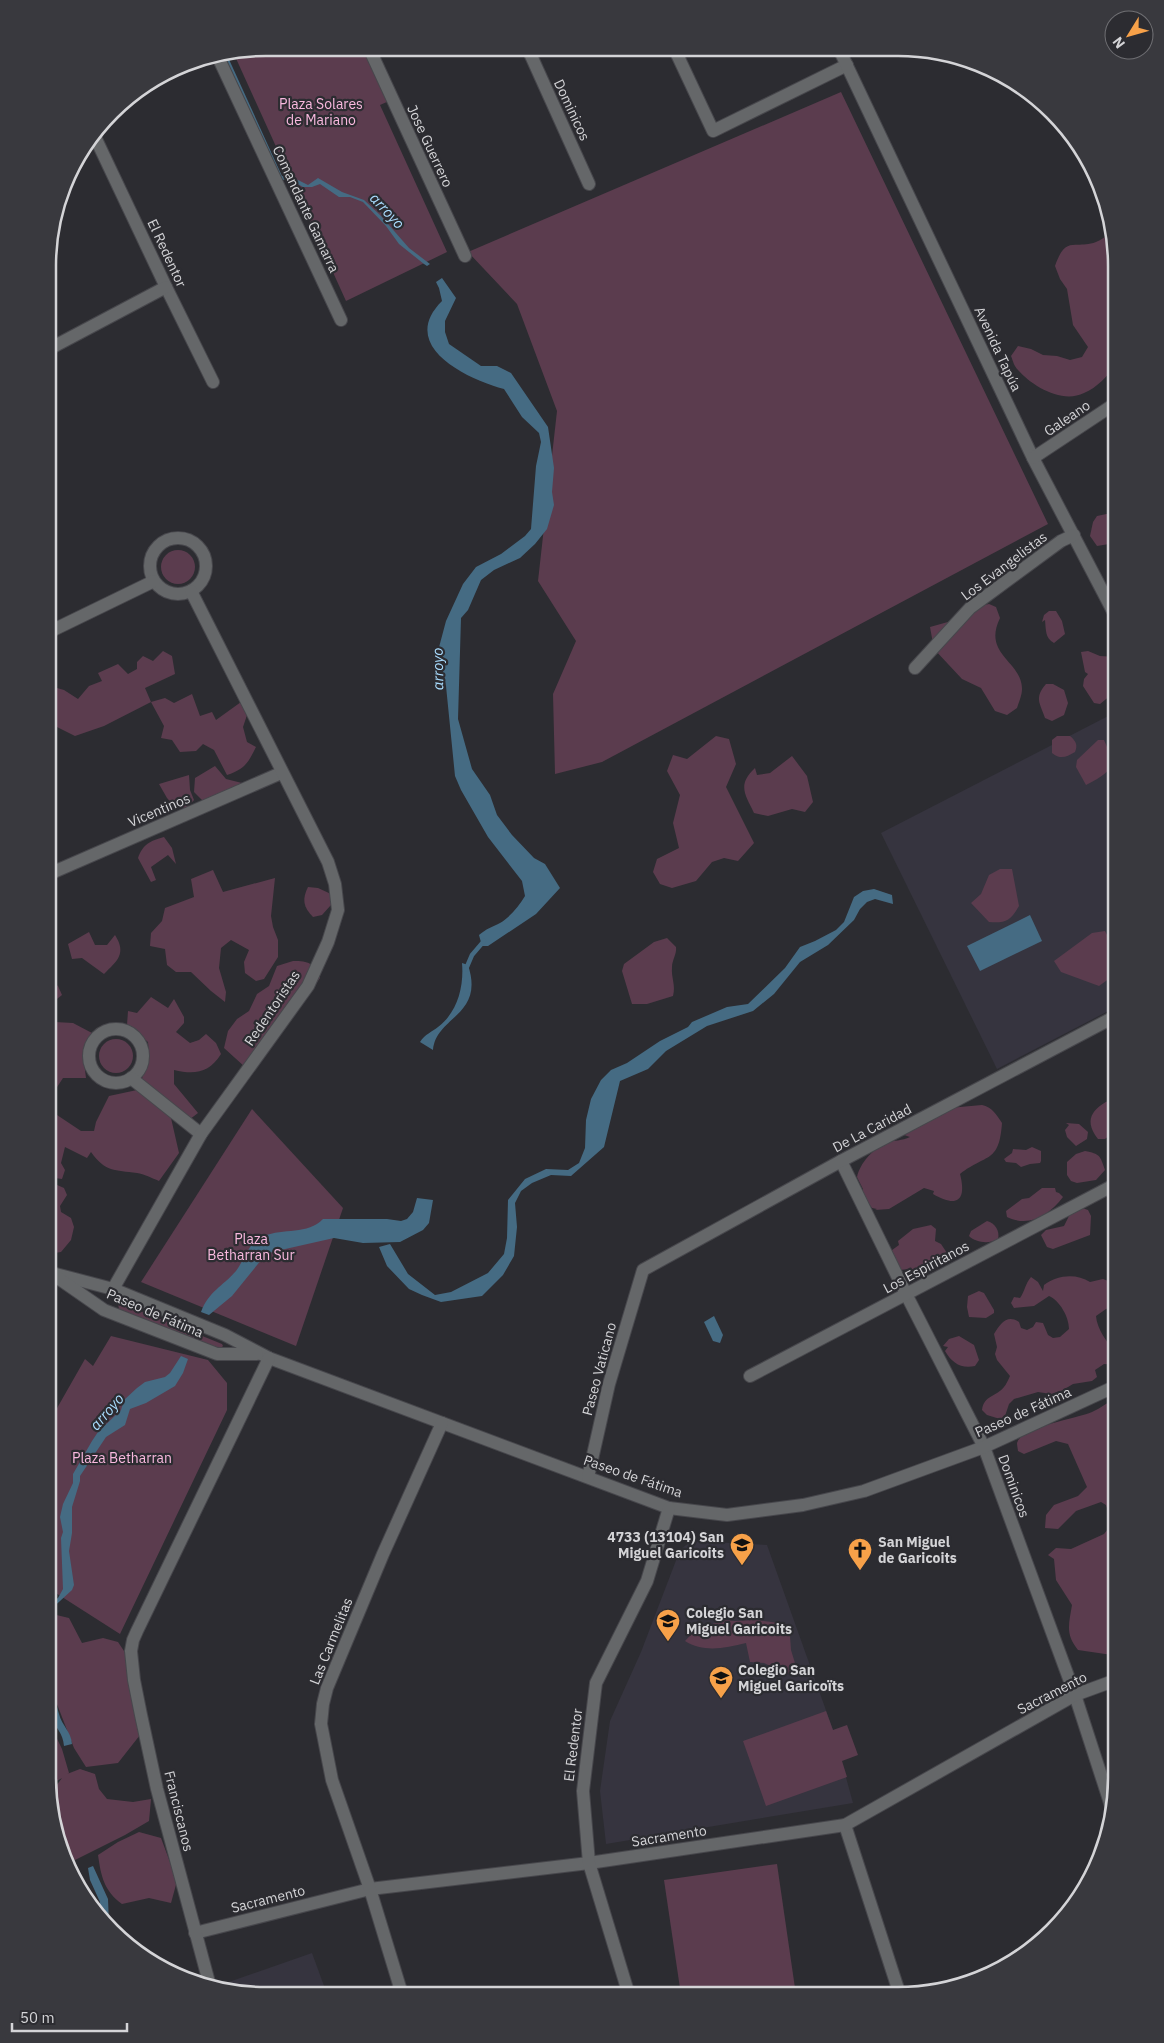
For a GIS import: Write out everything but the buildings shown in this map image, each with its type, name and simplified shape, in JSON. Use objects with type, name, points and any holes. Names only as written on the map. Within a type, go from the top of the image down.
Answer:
[{"type":"street","name":"Jose Guerrero","points":[[373,56],[465,256]]},
{"type":"street","name":"Dominicos","points":[[531,56],[589,184]]},
{"type":"street","points":[[678,56],[713,131],[847,66]]},
{"type":"street","name":"Avenida Tapúa","points":[[842,56],[1033,458],[1108,601]]},
{"type":"street","name":"Comandante Gamarra","points":[[220,61],[341,320]]},
{"type":"street","name":"El Redentor","points":[[98,142],[213,382]]},
{"type":"street","points":[[56,345],[166,287]]},
{"type":"street","name":"Galeano","points":[[1033,458],[1108,408]]},
{"type":"street","name":"Los Evangelistas","points":[[915,668],[970,608],[1061,541],[1074,535]]},
{"type":"street","points":[[170,540],[186,540],[200,549],[206,564],[202,580],[191,591],[183,594],[166,592],[154,581],[150,564],[156,549],[170,540]]},
{"type":"street","points":[[56,629],[154,581]]},
{"type":"street","name":"Redentoristas","points":[[114,1290],[201,1134],[308,986],[328,942],[338,910],[336,884],[328,862],[281,773],[191,591]]},
{"type":"street","name":"Vicentinos","points":[[56,871],[281,773]]},
{"type":"street","name":"De La Caridad","points":[[643,1270],[842,1161],[1108,1020]]},
{"type":"street","points":[[121,1029],[129,1032],[141,1046],[143,1054],[142,1064],[138,1072],[131,1078],[124,1081],[109,1082],[101,1078],[95,1071],[89,1054],[91,1045],[103,1032],[121,1029]]},
{"type":"street","points":[[131,1078],[201,1134]]},
{"type":"street","name":"Dominicos","points":[[842,1161],[906,1294],[984,1447],[1075,1695],[1107,1793]]},
{"type":"street","name":"Los Espiritanos","points":[[750,1376],[1108,1188]]},
{"type":"street","name":"Paseo Vaticano","points":[[588,1477],[609,1384],[643,1270]]},
{"type":"street","name":"Paseo de Fátima","points":[[56,1275],[114,1290],[224,1335],[263,1356],[669,1508],[727,1515],[804,1505],[864,1491],[984,1447],[1108,1390]]},
{"type":"street","name":"Paseo de Fátima","points":[[56,1278],[104,1310],[217,1354],[263,1356]]},
{"type":"street","name":"Franciscanos","points":[[208,1979],[157,1789],[142,1724],[131,1651],[132,1640],[263,1356]]},
{"type":"street","name":"Las Carmelitas","points":[[400,1987],[370,1889],[332,1780],[320,1724],[322,1704],[327,1688],[380,1562],[442,1423]]},
{"type":"street","name":"El Redentor","points":[[626,1987],[589,1863],[583,1791],[596,1683],[647,1581],[669,1508]]},
{"type":"street","name":"Sacramento","points":[[195,1933],[370,1889],[589,1863],[845,1825],[1075,1695],[1108,1683]]},
{"type":"street","points":[[845,1825],[897,1987]]},
{"type":"shaded area","points":[[1108,716],[1108,1011],[997,1069],[881,833]]},
{"type":"shaded area","name":"Colegio San Miguel Garicoïts","points":[[691,1541],[767,1545],[833,1730],[853,1803],[606,1844],[600,1791],[610,1721],[641,1652],[680,1550]]},
{"type":"shaded area","points":[[312,1953],[324,1987],[267,1987],[226,1983]]},
{"type":"green space","name":"Plaza Solares de Mariano","points":[[267,56],[369,56],[389,101],[380,105],[447,252],[346,301],[236,58]]},
{"type":"green space","points":[[841,92],[1048,524],[602,762],[555,774],[553,694],[576,641],[538,581],[557,411],[517,304],[468,252]]},
{"type":"green space","points":[[1106,237],[1108,267],[1108,375],[1098,385],[1084,393],[1075,396],[1057,395],[1031,382],[1016,367],[1011,356],[1018,346],[1031,349],[1043,355],[1057,356],[1070,360],[1082,357],[1088,347],[1073,325],[1067,289],[1060,279],[1055,266],[1059,256],[1067,246],[1088,244]]},
{"type":"green space","points":[[1108,514],[1108,544],[1097,546],[1090,536],[1093,522],[1097,516]]},
{"type":"green space","points":[[178,550],[185,551],[190,555],[194,560],[194,574],[190,579],[185,583],[178,584],[171,583],[166,579],[162,574],[161,567],[162,560],[166,555],[171,551]]},
{"type":"green space","points":[[989,604],[996,607],[1000,618],[996,631],[996,641],[999,649],[1016,671],[1022,689],[1017,708],[1007,715],[995,711],[981,688],[962,679],[934,649],[930,627],[962,618],[975,607]]},
{"type":"green space","points":[[1049,611],[1056,611],[1062,621],[1065,634],[1054,643],[1047,636],[1045,620],[1042,622],[1044,615]]},
{"type":"green space","points":[[163,651],[172,656],[175,674],[145,688],[151,702],[104,726],[75,736],[56,726],[56,688],[64,690],[78,699],[89,686],[102,681],[98,673],[118,664],[128,674],[137,669],[137,662],[143,656],[153,661]]},
{"type":"green space","points":[[1088,651],[1100,656],[1108,656],[1108,698],[1100,704],[1094,703],[1083,686],[1084,679],[1088,674],[1085,672],[1081,652]]},
{"type":"green space","points":[[1046,684],[1053,684],[1064,690],[1068,703],[1064,715],[1052,721],[1045,718],[1039,701],[1040,693]]},
{"type":"green space","points":[[192,694],[200,716],[212,712],[216,720],[241,702],[247,715],[243,727],[247,742],[256,747],[242,768],[227,775],[214,750],[203,744],[196,751],[180,752],[172,740],[161,738],[164,726],[151,702],[165,698],[174,703]]},
{"type":"green space","points":[[716,736],[729,739],[736,764],[726,787],[754,843],[738,861],[724,858],[712,862],[696,881],[672,888],[660,884],[653,872],[657,859],[679,848],[673,823],[680,795],[667,771],[673,755],[687,759]]},
{"type":"green space","points":[[1057,736],[1070,736],[1076,743],[1075,752],[1064,757],[1052,753],[1052,740]]},
{"type":"green space","points":[[1098,740],[1104,740],[1108,749],[1108,769],[1101,776],[1086,785],[1076,767],[1077,760]]},
{"type":"green space","points":[[792,756],[807,776],[813,802],[805,812],[792,809],[768,816],[754,813],[744,790],[749,774],[755,768],[757,775],[770,773]]},
{"type":"green space","points":[[215,766],[226,779],[242,783],[207,805],[194,792],[195,778]]},
{"type":"green space","points":[[189,775],[190,790],[194,800],[187,808],[175,807],[159,784]]},
{"type":"green space","points":[[164,837],[172,848],[176,864],[168,855],[151,867],[156,880],[151,882],[138,858],[142,849],[148,844]]},
{"type":"green space","points":[[1000,869],[1012,869],[1019,906],[1007,920],[989,922],[971,903],[981,894],[989,875]]},
{"type":"green space","points":[[213,870],[223,892],[275,878],[271,916],[278,940],[278,957],[264,979],[256,981],[245,973],[244,962],[249,950],[231,940],[221,948],[219,968],[226,992],[225,1002],[191,972],[176,972],[167,965],[165,949],[150,946],[151,933],[162,921],[165,908],[194,897],[191,879]]},
{"type":"green space","points":[[308,887],[318,888],[331,894],[331,905],[322,915],[313,917],[305,906],[304,899]]},
{"type":"green space","points":[[1105,931],[1108,937],[1108,979],[1099,986],[1061,972],[1054,961],[1092,933]]},
{"type":"green space","points":[[89,932],[95,945],[107,945],[115,935],[119,942],[119,957],[104,974],[82,958],[72,959],[68,944]]},
{"type":"green space","points":[[667,938],[676,947],[672,967],[673,996],[647,1004],[632,1004],[622,971],[624,964],[654,942]]},
{"type":"green space","points":[[293,961],[310,964],[316,969],[320,978],[296,1010],[245,1067],[224,1048],[228,1031],[237,1019],[249,1011],[257,994],[269,986],[277,966]]},
{"type":"green space","points":[[56,984],[58,986],[62,995],[56,1000]]},
{"type":"green space","points":[[151,997],[168,1008],[174,999],[184,1017],[184,1023],[176,1032],[190,1043],[199,1040],[206,1034],[216,1043],[221,1054],[212,1065],[201,1071],[174,1070],[174,1084],[198,1113],[181,1126],[140,1085],[149,1055],[148,1042],[127,1025],[128,1011],[137,1013]]},
{"type":"green space","points":[[56,1022],[73,1023],[92,1033],[83,1054],[86,1078],[63,1078],[56,1089]]},
{"type":"green space","points":[[116,1039],[123,1040],[128,1044],[132,1049],[132,1063],[128,1068],[123,1072],[116,1073],[109,1072],[104,1068],[100,1063],[99,1056],[100,1049],[104,1044],[109,1040]]},
{"type":"green space","points":[[137,1090],[171,1118],[179,1153],[159,1181],[140,1174],[111,1169],[96,1159],[91,1152],[87,1158],[65,1147],[61,1163],[65,1170],[62,1179],[56,1178],[56,1114],[81,1131],[94,1131],[96,1122],[109,1096]]},
{"type":"green space","points":[[1108,1101],[1108,1137],[1105,1139],[1098,1139],[1093,1131],[1091,1118],[1093,1113]]},
{"type":"green space","points":[[982,1105],[991,1109],[1002,1123],[998,1145],[995,1152],[990,1156],[960,1174],[962,1190],[961,1196],[958,1199],[948,1201],[933,1194],[934,1191],[924,1188],[889,1209],[875,1210],[877,1209],[872,1208],[863,1195],[863,1189],[857,1177],[864,1162],[872,1153],[886,1143],[910,1137],[904,1135],[909,1127],[949,1108]]},
{"type":"green space","name":"Plaza Betharran Sur","points":[[252,1109],[343,1208],[296,1346],[141,1282]]},
{"type":"green space","points":[[1066,1123],[1079,1124],[1088,1132],[1087,1139],[1076,1146],[1067,1137],[1065,1130],[1069,1125]]},
{"type":"green space","points":[[1032,1147],[1041,1151],[1040,1163],[1021,1167],[1016,1163],[1006,1162],[1004,1159],[1012,1153],[1013,1149],[1026,1150]]},
{"type":"green space","points":[[1085,1151],[1099,1156],[1105,1170],[1096,1180],[1077,1183],[1071,1181],[1067,1175],[1067,1162],[1076,1154]]},
{"type":"green space","points":[[56,1184],[64,1188],[67,1195],[60,1206],[61,1212],[71,1218],[74,1227],[71,1240],[61,1252],[56,1253]]},
{"type":"green space","points":[[1042,1188],[1055,1188],[1056,1192],[1063,1197],[1052,1209],[1038,1218],[1023,1221],[1007,1217],[1006,1211]]},
{"type":"green space","points":[[1082,1208],[1088,1210],[1091,1216],[1090,1235],[1053,1249],[1047,1247],[1041,1235],[1046,1230],[1064,1226],[1070,1214]]},
{"type":"green space","points":[[987,1221],[996,1228],[998,1239],[991,1242],[983,1242],[969,1236],[971,1231]]},
{"type":"green space","points":[[931,1225],[936,1229],[935,1241],[941,1244],[947,1253],[946,1259],[923,1271],[899,1270],[888,1253],[899,1245],[898,1241],[913,1229]]},
{"type":"green space","points":[[1067,1276],[1079,1277],[1090,1282],[1103,1279],[1108,1281],[1108,1308],[1096,1316],[1098,1326],[1108,1343],[1108,1364],[1104,1364],[1095,1370],[1097,1377],[1092,1381],[1073,1384],[1051,1394],[1038,1392],[1014,1399],[1009,1404],[1005,1416],[1000,1419],[987,1415],[982,1410],[985,1401],[1006,1385],[1010,1376],[997,1360],[995,1354],[997,1347],[994,1334],[999,1327],[1004,1321],[1011,1319],[1019,1322],[1021,1328],[1027,1330],[1033,1327],[1036,1322],[1043,1323],[1048,1335],[1053,1338],[1060,1337],[1069,1329],[1063,1310],[1049,1296],[1034,1306],[1014,1308],[1011,1303],[1014,1297],[1020,1298],[1031,1277],[1038,1282],[1043,1291],[1044,1285],[1055,1279]]},
{"type":"green space","points":[[979,1291],[984,1293],[994,1310],[994,1313],[986,1318],[969,1317],[967,1307],[968,1296]]},
{"type":"green space","points":[[121,1303],[223,1346],[220,1349],[119,1309],[118,1304]]},
{"type":"green space","name":"Plaza Betharran","points":[[111,1336],[208,1360],[227,1383],[227,1410],[120,1634],[56,1593],[56,1410],[85,1359],[93,1366]]},
{"type":"green space","points":[[959,1336],[974,1345],[979,1360],[975,1366],[965,1367],[957,1364],[945,1351],[948,1347],[943,1346],[949,1339]]},
{"type":"green space","points":[[1108,1403],[1108,1511],[1106,1505],[1101,1502],[1076,1511],[1058,1529],[1045,1528],[1046,1515],[1054,1505],[1078,1496],[1087,1487],[1068,1444],[1056,1441],[1024,1454],[1018,1451],[1017,1443],[1028,1432],[1092,1412]]},
{"type":"green space","points":[[1108,1529],[1108,1654],[1078,1650],[1074,1644],[1069,1629],[1072,1605],[1056,1580],[1054,1559],[1048,1555],[1056,1548],[1071,1549],[1104,1534]]},
{"type":"green space","points":[[56,1615],[69,1618],[82,1643],[103,1638],[118,1642],[128,1657],[140,1735],[118,1763],[86,1767],[74,1748],[56,1702]]},
{"type":"green space","points":[[725,1620],[757,1620],[779,1623],[790,1636],[791,1650],[798,1673],[787,1674],[764,1663],[750,1662],[746,1643],[722,1648],[707,1648],[692,1645],[685,1641],[701,1624],[709,1625]]},
{"type":"green space","points":[[826,1711],[833,1730],[847,1725],[858,1755],[842,1761],[847,1777],[766,1806],[743,1741]]},
{"type":"green space","points":[[56,1737],[62,1749],[69,1773],[67,1774],[80,1769],[95,1774],[99,1789],[107,1799],[133,1802],[151,1799],[149,1821],[75,1860],[67,1844],[60,1817],[57,1785],[62,1778],[56,1781]]},
{"type":"green space","points":[[139,1832],[161,1838],[177,1881],[171,1903],[149,1898],[122,1904],[111,1894],[104,1882],[98,1855],[118,1842]]},
{"type":"green space","points":[[777,1864],[795,1987],[680,1987],[664,1880]]},
{"type":"water","points":[[226,60],[229,60],[282,176],[294,178],[308,185],[318,178],[342,192],[364,200],[409,248],[430,264],[427,266],[399,244],[386,226],[363,202],[350,197],[339,197],[320,184],[312,187],[303,187],[289,179],[282,180]]},
{"type":"water","points":[[442,278],[456,298],[445,321],[445,332],[449,344],[481,366],[497,366],[511,373],[548,427],[554,468],[552,492],[554,505],[547,529],[520,558],[494,570],[481,580],[468,610],[461,618],[458,719],[472,769],[490,795],[497,815],[512,835],[534,858],[545,864],[560,888],[536,914],[488,946],[482,946],[479,935],[507,918],[525,896],[522,881],[488,837],[455,776],[446,686],[438,651],[446,621],[463,584],[476,567],[501,554],[525,536],[531,529],[536,466],[541,442],[539,433],[522,417],[504,389],[456,369],[442,358],[432,346],[428,332],[430,317],[442,301],[436,282]]},
{"type":"water","points":[[874,889],[892,895],[893,904],[875,899],[867,902],[860,909],[854,920],[828,945],[800,962],[774,994],[753,1011],[707,1026],[666,1051],[648,1069],[620,1081],[604,1147],[571,1176],[551,1175],[532,1183],[521,1191],[515,1203],[517,1227],[514,1256],[503,1275],[482,1296],[441,1302],[409,1289],[387,1266],[379,1247],[390,1244],[408,1274],[435,1295],[451,1292],[488,1273],[504,1254],[507,1238],[508,1200],[525,1179],[546,1169],[568,1170],[579,1163],[585,1148],[586,1120],[591,1099],[601,1080],[611,1070],[627,1063],[660,1041],[688,1027],[692,1022],[727,1007],[748,1004],[785,968],[800,947],[836,930],[844,922],[854,897],[863,891]]},
{"type":"water","points":[[1030,915],[1042,941],[980,971],[967,946]]},
{"type":"water","points":[[462,963],[468,965],[472,982],[470,995],[458,1014],[442,1030],[436,1039],[433,1050],[420,1042],[426,1035],[445,1021],[455,1006],[461,989]]},
{"type":"water","points":[[417,1198],[433,1200],[429,1223],[423,1230],[400,1242],[363,1243],[334,1238],[272,1252],[262,1259],[232,1296],[209,1315],[201,1312],[208,1299],[236,1271],[254,1242],[264,1236],[310,1227],[323,1219],[387,1219],[401,1221],[407,1219],[413,1212]]},
{"type":"water","points":[[714,1316],[723,1335],[720,1343],[713,1341],[704,1322]]},
{"type":"water","points":[[181,1356],[188,1359],[183,1373],[175,1386],[146,1403],[130,1409],[125,1425],[106,1437],[80,1476],[72,1507],[72,1533],[69,1551],[74,1585],[72,1590],[56,1605],[56,1599],[63,1589],[61,1538],[63,1532],[60,1517],[63,1504],[73,1483],[73,1474],[98,1432],[121,1410],[124,1400],[145,1382],[165,1377],[170,1373]]},
{"type":"water","points":[[56,1705],[72,1744],[64,1746],[61,1734],[56,1726]]},
{"type":"water","points":[[93,1866],[108,1899],[109,1916],[100,1904],[90,1880],[88,1868]]},
{"type":"waterway","name":"arroyo","points":[[466,969],[472,955],[484,941]]},
{"type":"place","name":"4733 (13104) San Miguel Garicoits","points":[[742,1566]]},
{"type":"place","name":"San Miguel de Garicoits","points":[[860,1571]]},
{"type":"place","name":"Colegio San Miguel Garicoits","points":[[668,1642]]},
{"type":"place","name":"Colegio San Miguel Garicoïts","points":[[721,1699]]}]
